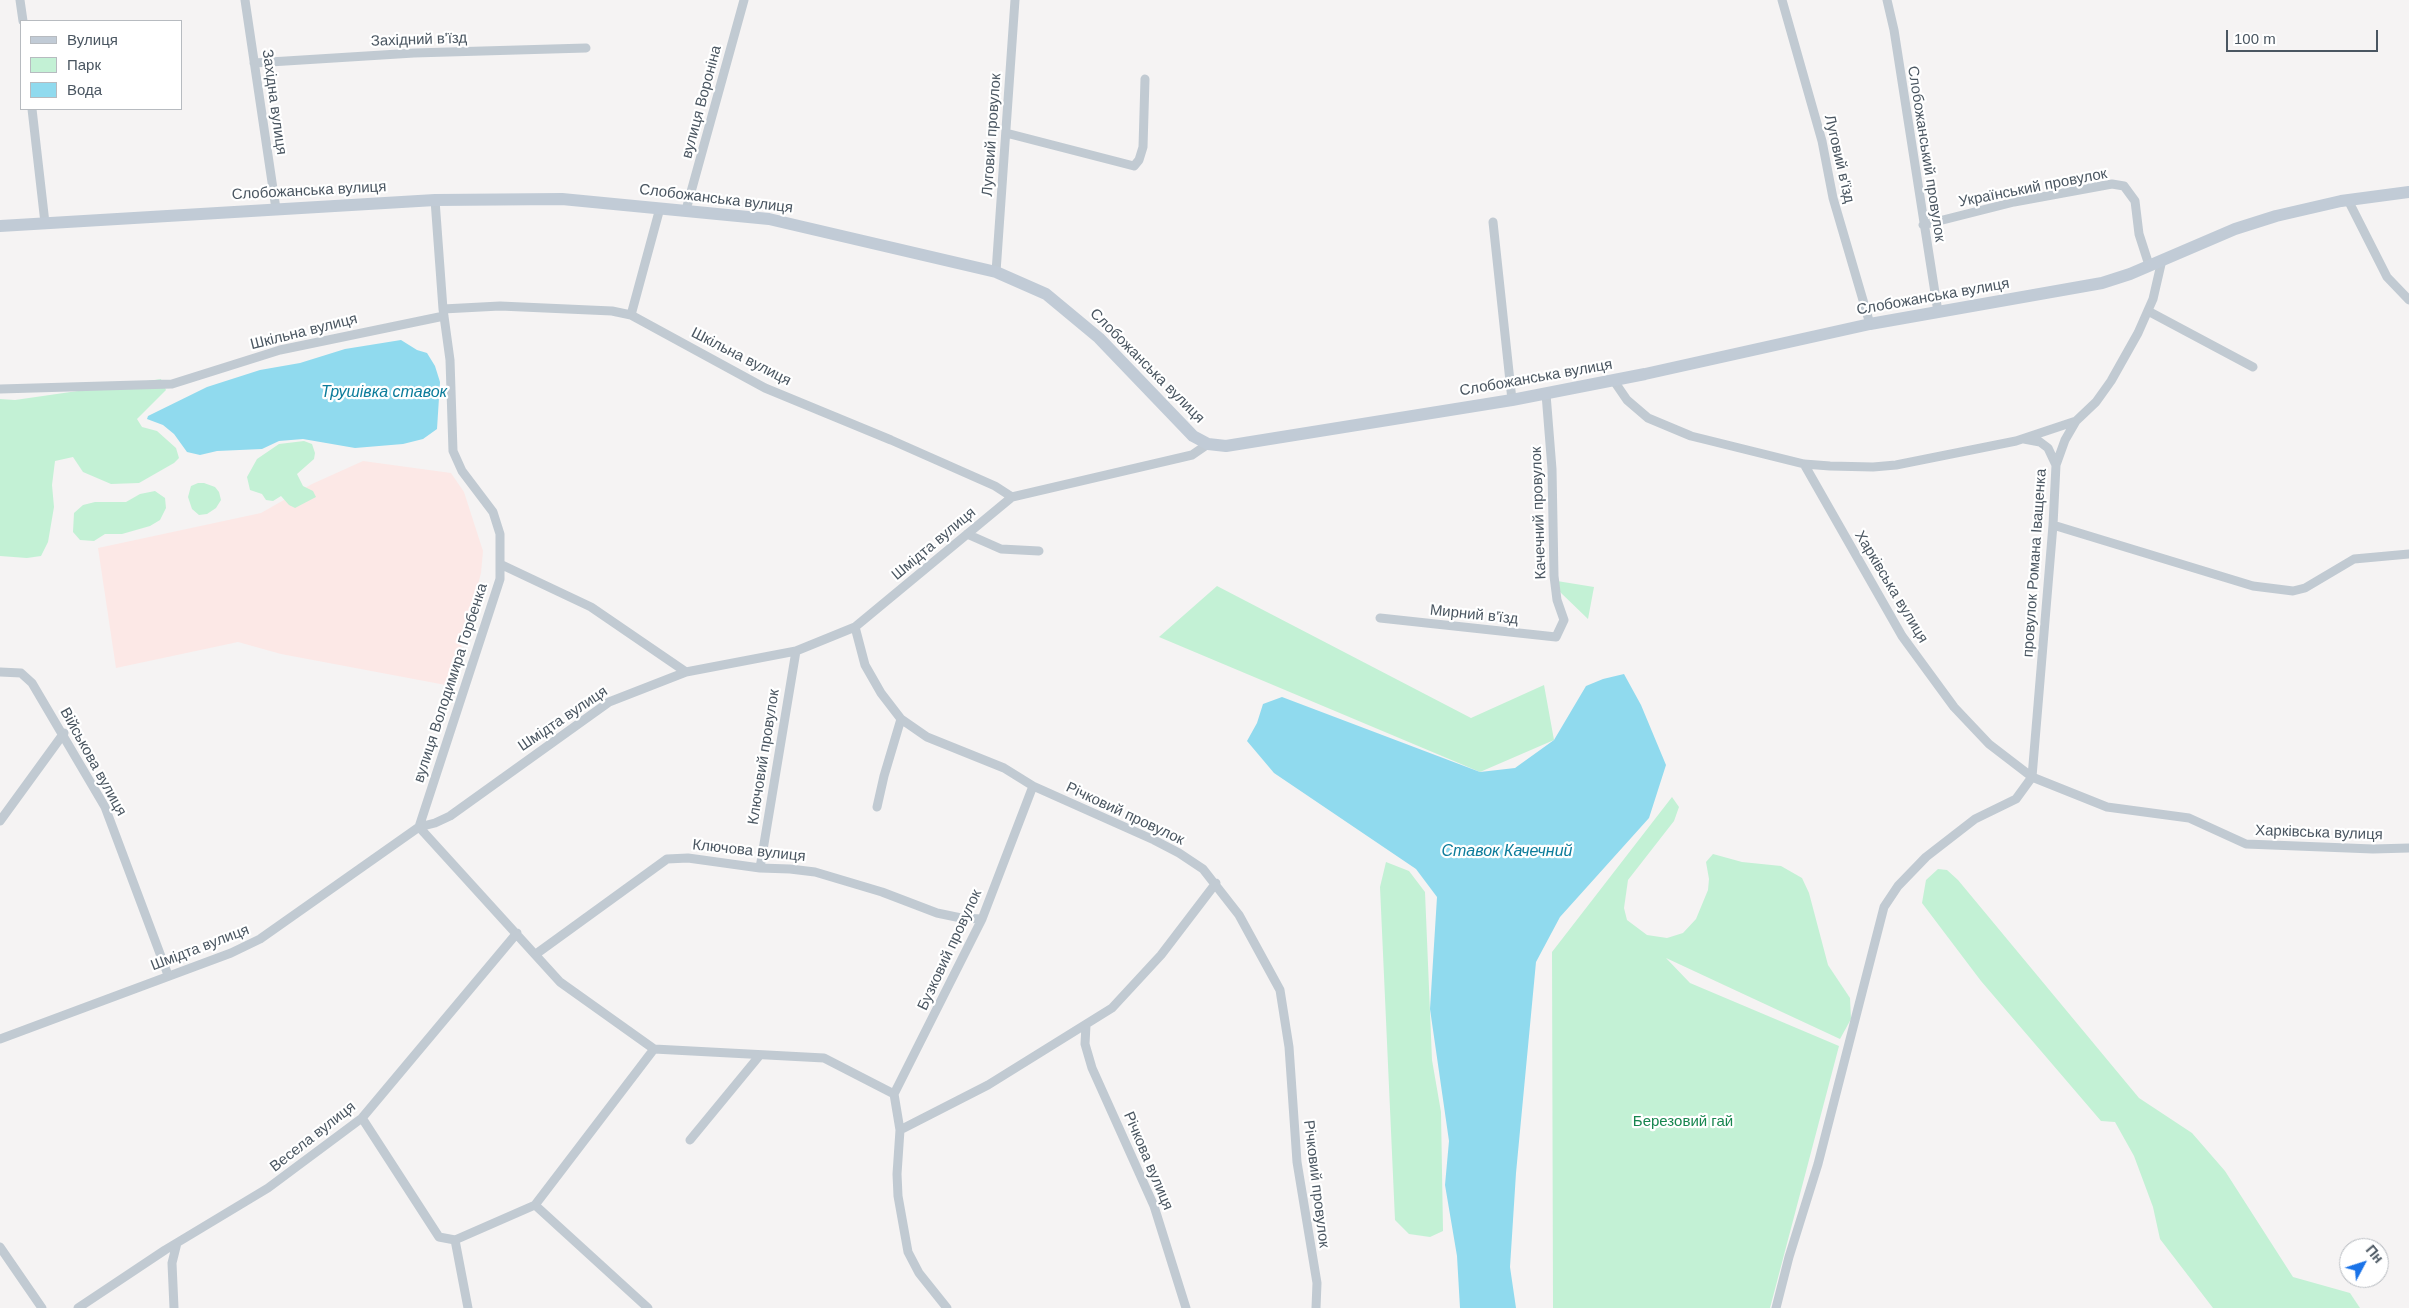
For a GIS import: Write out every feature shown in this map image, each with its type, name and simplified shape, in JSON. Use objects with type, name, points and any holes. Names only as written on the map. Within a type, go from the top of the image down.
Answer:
[{"type":"street","points":[[23,0],[23,20]]},
{"type":"street","name":"Західна вулиця","points":[[245,0],[276,209]]},
{"type":"street","name":"вулиця Вороніна","points":[[686,210],[744,0]]},
{"type":"street","name":"Луговий провулок","points":[[996,272],[1015,0]]},
{"type":"street","name":"Луговий в'їзд","points":[[1782,0],[1822,141],[1833,198],[1870,324]]},
{"type":"street","name":"Слобожанський провулок","points":[[1887,0],[1894,30],[1938,312]]},
{"type":"street","name":"Західний в'їзд","points":[[254,63],[414,53],[586,48]]},
{"type":"street","points":[[1006,133],[1134,166],[1139,160],[1142,147],[1145,78]]},
{"type":"street","points":[[32,110],[45,223]]},
{"type":"street","name":"Український провулок","points":[[1923,225],[2014,202],[2112,184],[2124,186],[2134,201],[2139,234],[2149,265]]},
{"type":"street","name":"Слобожанська вулиця","points":[[0,226],[435,200],[562,199],[769,219],[996,272],[1046,294],[1099,338],[1193,436],[1208,444],[1232,446],[1546,394],[1614,381],[1870,324],[2102,283],[2235,229],[2276,216],[2348,200],[2409,192]]},
{"type":"street","name":"вулиця Володимира Горбенка","points":[[419,827],[500,579],[500,534],[492,512],[462,471],[453,450],[450,360],[443,312],[435,200]]},
{"type":"street","points":[[2348,200],[2387,277],[2409,300]]},
{"type":"street","points":[[632,315],[660,208]]},
{"type":"street","points":[[1493,222],[1512,400]]},
{"type":"street","name":"провулок Романа Іващенка","points":[[2032,777],[2053,525],[2056,464],[2065,440],[2076,421],[2096,402],[2112,381],[2153,299],[2162,260]]},
{"type":"street","name":"Шкільна вулиця","points":[[0,389],[172,384],[280,350],[443,312],[500,306],[612,310],[632,315],[765,388],[900,444],[995,486],[1012,497]]},
{"type":"street","points":[[2148,311],[2253,367]]},
{"type":"street","points":[[1614,381],[1627,400],[1648,418],[1691,436],[1804,464],[1856,467],[1888,466],[2022,440],[2076,421]]},
{"type":"street","name":"Качечний провулок","points":[[1546,394],[1552,469],[1554,576],[1557,600],[1564,620],[1560,628]]},
{"type":"street","points":[[2022,440],[2040,442],[2048,448],[2056,464]]},
{"type":"street","name":"Шмідта вулиця","points":[[0,1040],[168,975],[232,953],[260,939],[419,827],[435,823],[450,816],[609,702],[686,672],[796,651],[855,627],[1012,497],[1192,455],[1208,444]]},
{"type":"street","name":"Харківська вулиця","points":[[1804,464],[1902,636],[1954,707],[1989,744],[2032,777],[2107,807],[2189,818],[2246,844],[2373,849],[2409,848]]},
{"type":"street","points":[[2053,525],[2253,586],[2293,591],[2304,588],[2354,559],[2409,554]]},
{"type":"street","points":[[967,534],[1001,549],[1040,551]]},
{"type":"street","points":[[500,564],[591,607],[686,672]]},
{"type":"street","name":"Мирний в'їзд","points":[[1380,618],[1556,637],[1560,628]]},
{"type":"street","name":"Річковий провулок","points":[[855,627],[865,665],[890,706],[901,719],[927,737],[1004,768],[1032,786],[1154,840],[1203,869],[1216,883],[1239,915],[1280,990],[1289,1047],[1297,1162],[1317,1283],[1316,1308]]},
{"type":"street","name":"Ключовий провулок","points":[[760,868],[796,651]]},
{"type":"street","name":"Військова вулиця","points":[[0,672],[12,671],[26,677],[64,733],[83,772],[105,806],[168,975]]},
{"type":"street","points":[[877,807],[901,719]]},
{"type":"street","points":[[0,821],[64,733]]},
{"type":"street","points":[[1776,1308],[1789,1256],[1818,1164],[1884,907],[1898,886],[1926,857],[1975,819],[2016,799],[2032,777]]},
{"type":"street","name":"Бузковий провулок","points":[[894,1094],[982,919],[1032,786]]},
{"type":"street","points":[[419,827],[560,982],[654,1049],[824,1058],[894,1094],[900,1130],[897,1174],[898,1196],[908,1252],[919,1273],[946,1308]]},
{"type":"street","name":"Ключова вулиця","points":[[536,954],[667,859],[688,858],[760,868],[790,868],[815,872],[882,892],[937,913],[961,918],[982,919]]},
{"type":"street","points":[[900,1130],[988,1085],[1112,1008],[1161,955],[1216,883]]},
{"type":"street","name":"Весела вулиця","points":[[78,1308],[177,1243],[268,1188],[362,1118],[516,933]]},
{"type":"street","name":"Річкова вулиця","points":[[1086,1025],[1085,1044],[1092,1068],[1154,1206],[1186,1308]]},
{"type":"street","points":[[362,1118],[440,1237],[455,1240],[535,1205],[654,1049]]},
{"type":"street","points":[[690,1140],[760,1055]]},
{"type":"street","points":[[535,1205],[648,1308]]},
{"type":"street","points":[[455,1240],[468,1308]]},
{"type":"street","points":[[174,1308],[172,1263],[177,1243]]},
{"type":"street","points":[[0,1247],[42,1308]]},
{"type":"shaded area","points":[[363,461],[451,473],[464,492],[483,551],[481,573],[451,686],[281,654],[238,642],[116,668],[98,548],[261,513],[312,484]]},
{"type":"green space","points":[[161,379],[166,390],[137,419],[142,427],[157,431],[176,448],[179,458],[174,463],[139,483],[111,484],[83,472],[73,457],[55,461],[52,485],[54,507],[48,542],[41,556],[27,558],[0,556],[0,399],[15,400]]},
{"type":"green space","points":[[304,441],[312,444],[315,453],[314,459],[297,474],[303,486],[313,491],[316,497],[295,508],[289,505],[281,496],[273,501],[266,500],[262,494],[250,490],[247,477],[257,459],[279,444]]},
{"type":"green space","points":[[198,483],[215,487],[219,492],[221,500],[216,508],[207,514],[199,515],[192,509],[188,497],[191,486]]},
{"type":"green space","points":[[155,491],[165,498],[166,508],[160,520],[150,526],[122,534],[105,534],[94,541],[80,540],[73,532],[74,513],[83,505],[95,502],[126,502],[140,494]]},
{"type":"green space","points":[[1557,581],[1594,587],[1588,619],[1560,592]]},
{"type":"green space","points":[[1217,586],[1471,718],[1544,685],[1554,740],[1480,772],[1159,637]]},
{"type":"green space","name":"Березовий гай","points":[[1672,797],[1679,807],[1674,821],[1628,880],[1624,908],[1627,920],[1647,935],[1667,938],[1683,933],[1696,919],[1708,890],[1709,879],[1706,862],[1713,854],[1742,862],[1781,866],[1802,878],[1809,893],[1828,965],[1850,998],[1851,1019],[1840,1039],[1666,958],[1690,983],[1839,1046],[1770,1308],[1553,1308],[1552,952]]},
{"type":"green space","points":[[1386,862],[1409,871],[1425,892],[1432,1060],[1441,1112],[1443,1231],[1430,1237],[1409,1234],[1395,1220],[1380,887]]},
{"type":"green space","points":[[1938,869],[1947,870],[1958,880],[2139,1098],[2192,1133],[2225,1171],[2293,1277],[2350,1293],[2360,1308],[2213,1308],[2160,1239],[2153,1207],[2134,1156],[2115,1122],[2101,1121],[1981,981],[1922,903],[1926,880]]},
{"type":"water","name":"Трушівка ставок","points":[[401,340],[417,350],[427,353],[435,366],[440,382],[437,429],[423,439],[403,444],[355,448],[303,439],[279,441],[262,449],[217,451],[200,455],[187,452],[174,434],[163,425],[147,419],[148,416],[207,387],[260,370],[300,363],[345,349]]},
{"type":"water","name":"Ставок Качечний","points":[[1624,674],[1641,705],[1666,765],[1649,818],[1560,917],[1536,962],[1516,1173],[1510,1267],[1516,1308],[1460,1308],[1457,1256],[1445,1185],[1449,1141],[1430,1009],[1437,897],[1416,869],[1274,773],[1247,741],[1257,723],[1263,704],[1282,697],[1480,772],[1515,768],[1554,740],[1586,686],[1603,679]]}]
